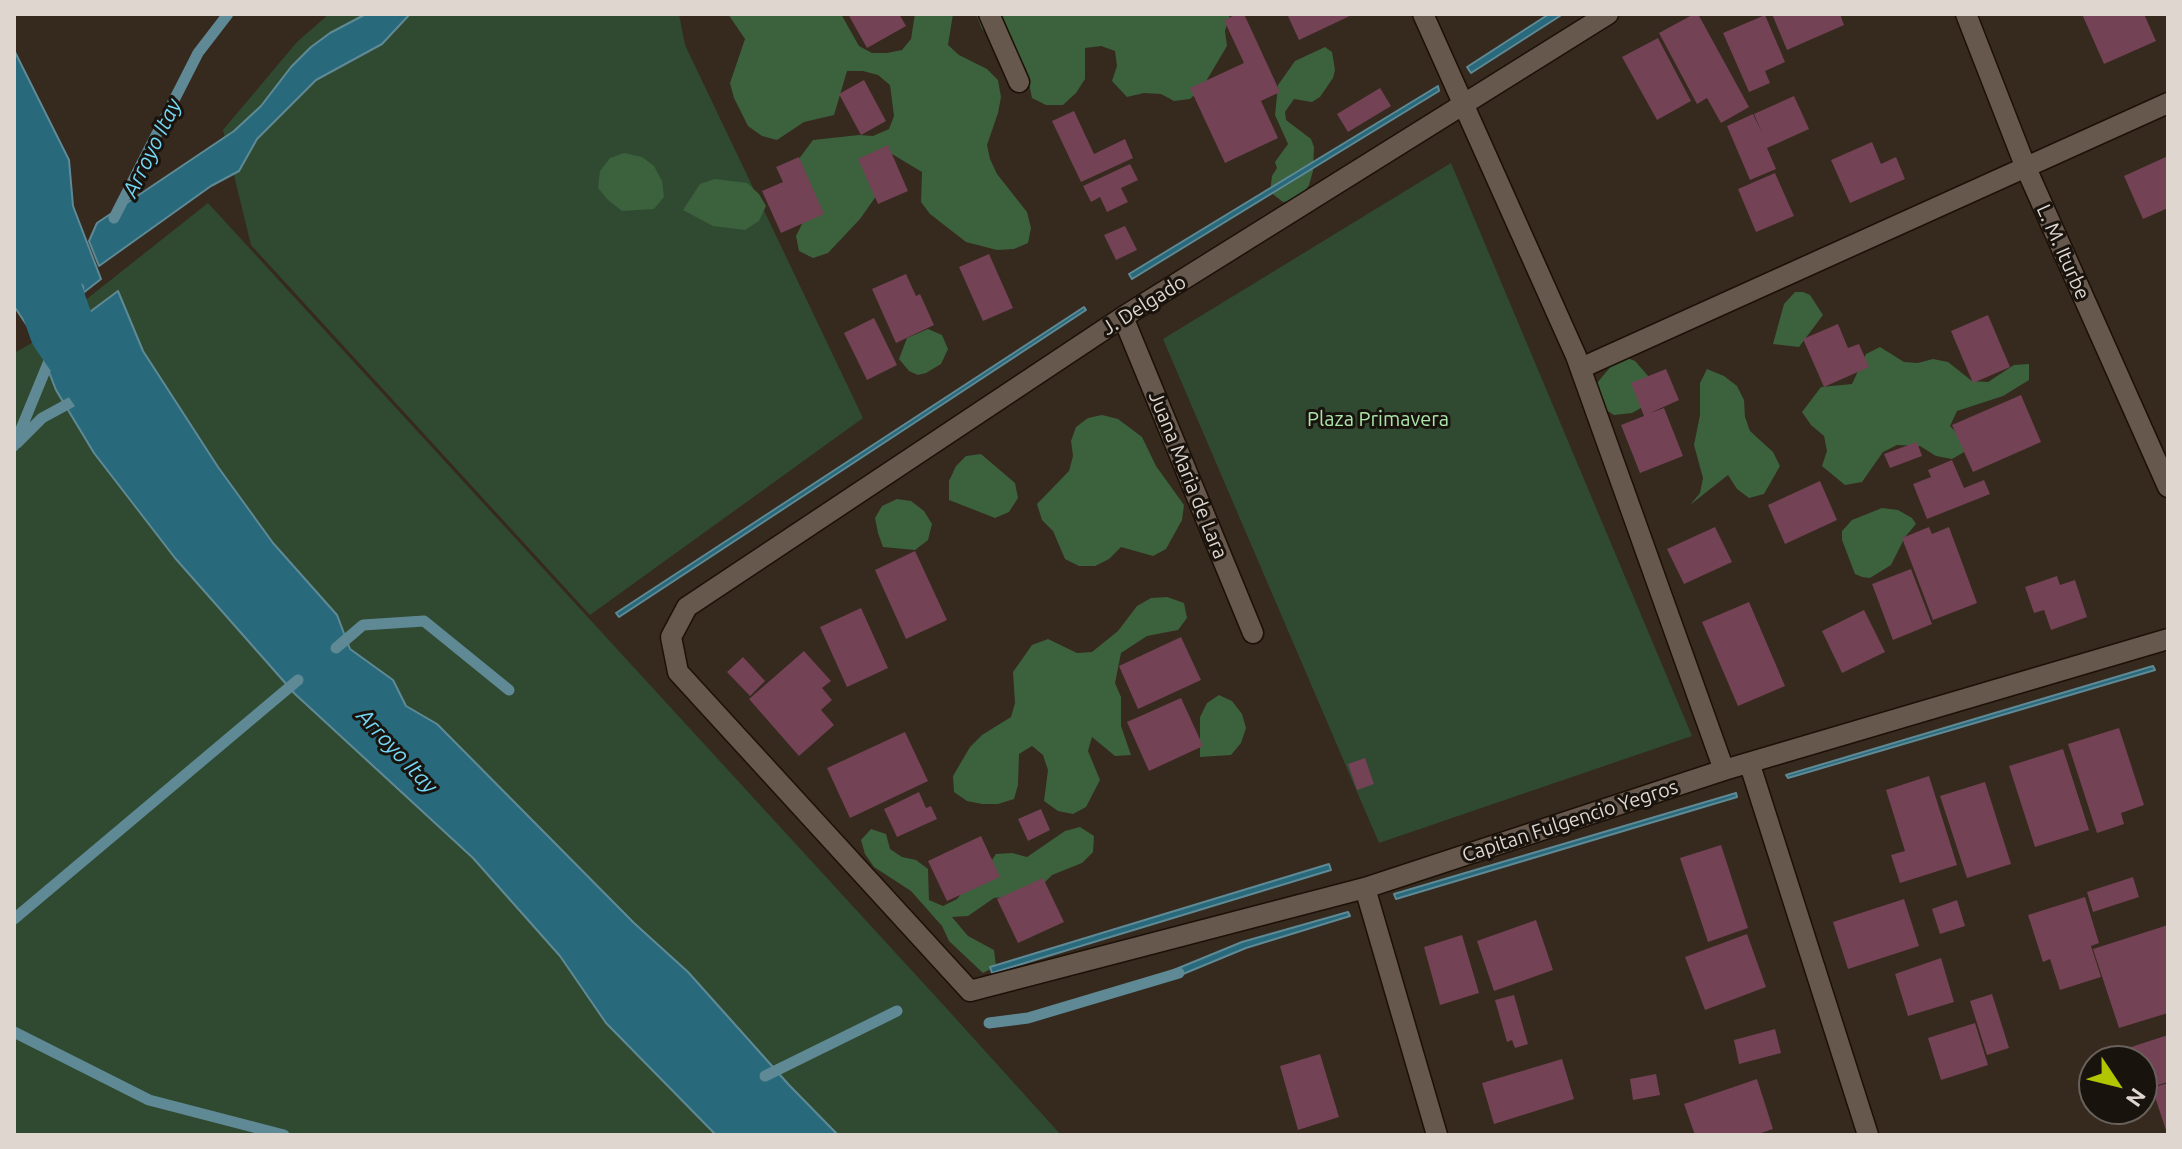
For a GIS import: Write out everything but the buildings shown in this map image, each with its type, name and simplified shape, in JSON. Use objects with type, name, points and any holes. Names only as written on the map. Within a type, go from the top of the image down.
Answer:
[{"type":"street","points":[[989,14],[1019,82]]},
{"type":"street","points":[[1423,14],[1581,368],[1724,770]]},
{"type":"street","name":"J. Delgado","points":[[970,991],[678,672],[671,637],[687,607],[1123,317],[1608,14]]},
{"type":"street","name":"L. M. Iturbe","points":[[1966,14],[2026,168],[2168,487]]},
{"type":"street","points":[[1581,368],[2168,103]]},
{"type":"street","name":"Juana Maria de Lara","points":[[1123,317],[1253,633]]},
{"type":"street","name":"Capitan Fulgencio Yegros","points":[[970,991],[1365,888],[1724,770],[2167,643]]},
{"type":"street","points":[[1750,765],[1868,1135]]},
{"type":"street","points":[[1365,888],[1437,1135]]},
{"type":"green space","points":[[329,14],[679,14],[685,45],[863,418],[590,615],[251,245],[223,130],[297,42]]},
{"type":"green space","points":[[728,14],[841,14],[859,46],[872,53],[887,53],[902,50],[911,39],[915,14],[953,14],[948,45],[959,55],[987,69],[998,80],[1001,97],[987,145],[997,174],[1027,212],[1031,228],[1028,243],[1014,249],[997,250],[966,242],[930,214],[921,202],[922,172],[882,148],[879,192],[860,219],[828,253],[813,258],[799,251],[796,236],[810,208],[795,164],[813,140],[873,136],[889,129],[894,116],[890,85],[878,75],[847,71],[834,115],[804,122],[777,140],[762,136],[748,126],[734,98],[730,83],[745,39]]},
{"type":"green space","points":[[976,14],[1230,14],[1225,31],[1227,46],[1202,88],[1190,99],[1174,101],[1161,94],[1144,93],[1127,97],[1112,81],[1117,66],[1115,51],[1101,46],[1085,48],[1085,79],[1076,93],[1063,105],[1046,105],[1032,98],[1026,69],[1019,56],[982,29]]},
{"type":"green space","points":[[1325,47],[1332,52],[1333,78],[1320,97],[1312,102],[1294,99],[1285,112],[1286,120],[1311,139],[1314,147],[1309,185],[1299,200],[1283,202],[1270,192],[1272,176],[1277,168],[1275,162],[1288,144],[1275,115],[1278,85],[1295,61]]},
{"type":"green space","points":[[624,153],[642,157],[654,166],[662,181],[664,197],[654,209],[622,211],[598,188],[600,171],[610,158]]},
{"type":"green space","name":"Plaza Primavera","points":[[1451,163],[1692,736],[1379,843],[1163,339]]},
{"type":"green space","points":[[715,179],[747,183],[759,194],[766,206],[759,221],[745,230],[713,226],[683,210],[700,184]]},
{"type":"green space","points":[[208,203],[1061,1135],[14,1135],[14,353],[30,344]]},
{"type":"green space","points":[[1795,292],[1810,295],[1823,315],[1799,347],[1773,344],[1784,304]]},
{"type":"green space","points":[[928,329],[942,335],[948,349],[941,364],[918,375],[909,371],[899,359],[907,338]]},
{"type":"green space","points":[[1880,347],[1904,362],[1918,363],[1933,359],[1948,362],[1972,381],[1988,382],[2014,365],[2029,364],[2029,380],[2003,396],[1957,411],[1950,426],[1960,436],[1966,451],[1952,459],[1936,456],[1920,446],[1897,445],[1883,452],[1862,482],[1845,485],[1822,466],[1827,451],[1824,436],[1802,412],[1821,387],[1852,384],[1866,354]]},
{"type":"green space","points":[[1627,358],[1635,361],[1649,377],[1646,405],[1632,413],[1614,415],[1603,408],[1596,391],[1597,383],[1613,364]]},
{"type":"green space","points":[[1707,369],[1737,386],[1744,400],[1750,431],[1773,452],[1780,466],[1764,494],[1749,498],[1737,489],[1728,475],[1690,505],[1700,493],[1703,478],[1694,445],[1700,415],[1700,383]]},
{"type":"green space","points":[[1102,415],[1118,419],[1142,437],[1156,466],[1184,505],[1182,520],[1166,549],[1153,556],[1121,547],[1109,559],[1095,566],[1079,566],[1065,559],[1053,531],[1042,520],[1037,504],[1069,471],[1073,456],[1071,441],[1076,427],[1088,418]]},
{"type":"green space","points":[[981,454],[1015,483],[1018,498],[1009,512],[995,518],[949,500],[949,481],[956,466],[966,456]]},
{"type":"green space","points":[[897,499],[911,501],[924,511],[932,524],[928,540],[915,550],[883,547],[878,533],[875,518],[882,506]]},
{"type":"green space","points":[[1882,508],[1898,510],[1916,524],[1905,537],[1891,565],[1870,578],[1862,577],[1855,574],[1842,540],[1842,531],[1852,520]]},
{"type":"green space","points":[[1167,597],[1184,603],[1187,618],[1178,630],[1147,636],[1121,653],[1115,683],[1121,697],[1121,726],[1131,755],[1115,756],[1092,737],[1088,751],[1100,780],[1086,807],[1073,814],[1058,811],[1044,801],[1048,770],[1043,755],[1032,746],[1019,754],[1018,785],[1014,799],[998,804],[982,804],[967,801],[954,792],[953,776],[970,747],[982,735],[1011,717],[1015,703],[1013,672],[1032,645],[1048,639],[1077,653],[1092,652],[1118,631],[1137,606],[1151,598]]},
{"type":"green space","points":[[1219,695],[1232,701],[1242,714],[1246,728],[1241,743],[1231,755],[1200,757],[1200,717],[1207,703]]},
{"type":"green space","points":[[1080,827],[1094,836],[1093,852],[1082,863],[1052,875],[1026,895],[994,898],[968,916],[952,917],[968,936],[994,950],[996,966],[983,973],[949,941],[942,926],[911,891],[874,867],[865,854],[861,840],[871,829],[886,834],[890,849],[928,869],[929,900],[943,906],[957,899],[979,879],[996,854],[1012,853],[1027,857],[1065,831]]},
{"type":"water","points":[[366,14],[410,14],[382,44],[316,80],[257,139],[239,171],[211,186],[99,266],[89,241],[97,223],[234,131],[261,106],[311,47]]},
{"type":"water","points":[[1549,14],[1563,14],[1471,73],[1467,67]]},
{"type":"water","points":[[14,50],[69,160],[73,206],[101,279],[32,333],[14,306]]},
{"type":"water","points":[[1438,86],[1439,91],[1132,279],[1129,274]]},
{"type":"water","points":[[118,291],[143,351],[218,467],[273,543],[337,615],[350,649],[393,680],[406,706],[437,724],[634,923],[688,972],[838,1135],[716,1135],[606,1023],[560,956],[473,858],[295,694],[175,558],[94,453],[56,390],[40,349]]},
{"type":"water","points":[[1084,307],[1086,310],[619,617],[616,613]]},
{"type":"water","points":[[2153,666],[2155,670],[1788,778],[1786,775]]},
{"type":"water","points":[[1736,793],[1737,797],[1396,899],[1394,894]]},
{"type":"water","points":[[1329,864],[1331,870],[992,973],[990,967]]},
{"type":"water","points":[[1348,912],[1350,916],[1246,948],[1166,981],[1164,974],[1242,942]]},
{"type":"waterway","name":"Arroyo Itay","points":[[114,218],[198,53],[228,14]]},
{"type":"waterway","name":"Arroyo Itay","points":[[14,190],[62,329],[115,406]]},
{"type":"waterway","name":"Arroyo Itay","points":[[14,446],[79,288]]},
{"type":"waterway","points":[[17,443],[42,418],[77,399]]},
{"type":"waterway","points":[[336,648],[363,625],[424,621],[509,690]]},
{"type":"waterway","points":[[14,919],[298,680]]},
{"type":"waterway","points":[[989,1023],[1028,1018],[1179,973]]},
{"type":"waterway","points":[[765,1076],[897,1011]]},
{"type":"waterway","name":"Arroyo Itay","points":[[14,1032],[149,1100],[284,1135]]}]
